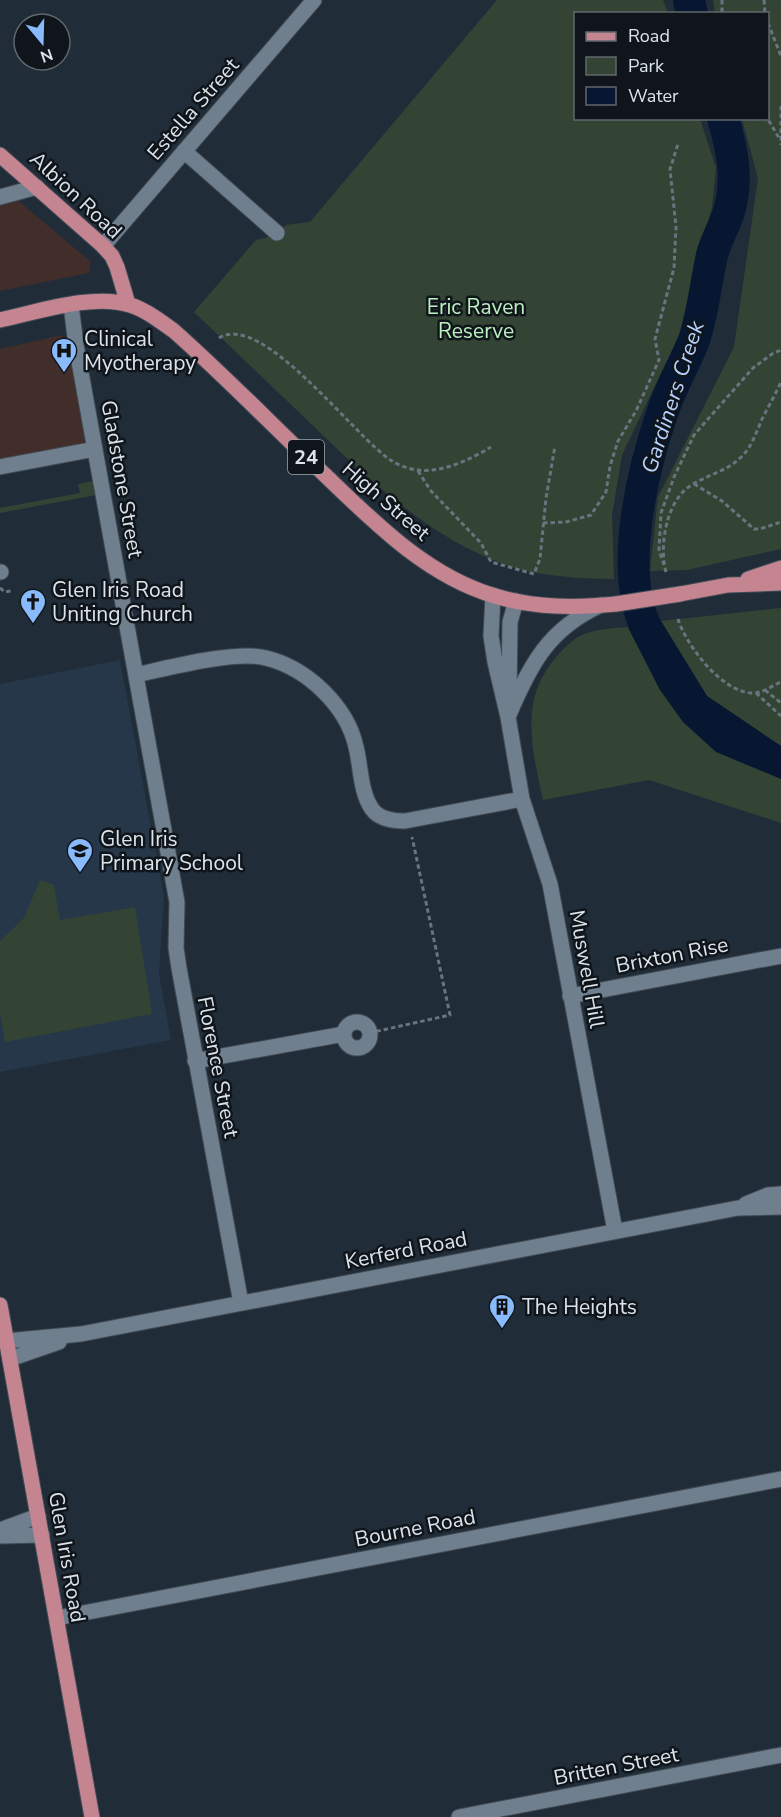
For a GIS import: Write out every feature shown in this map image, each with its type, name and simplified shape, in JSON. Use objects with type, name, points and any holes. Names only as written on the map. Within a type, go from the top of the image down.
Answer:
[{"type":"main road","name":"Albion Road","points":[[0,155],[112,256],[128,304]]},
{"type":"main road","name":"High Street","points":[[0,320],[71,305],[105,301],[128,304],[147,312],[174,331],[349,498],[403,546],[442,572],[493,596],[559,607],[609,605],[728,585],[781,568]]},
{"type":"main road","name":"High Street","points":[[728,585],[781,583]]},
{"type":"main road","name":"Glen Iris Road","points":[[0,1305],[92,1817]]},
{"type":"street","name":"Estella Street","points":[[103,246],[314,0]]},
{"type":"street","points":[[184,151],[277,233]]},
{"type":"street","points":[[0,197],[37,187]]},
{"type":"street","name":"Gladstone Street","points":[[71,305],[76,345],[165,838]]},
{"type":"street","points":[[0,467],[95,449]]},
{"type":"street","name":"Muswell Hill","points":[[493,596],[491,636],[522,799],[550,884],[615,1231]]},
{"type":"street","name":"Muswell Hill","points":[[508,717],[511,668],[510,622],[516,601]]},
{"type":"street","points":[[508,717],[529,669],[542,651],[572,622],[586,612],[609,605]]},
{"type":"street","points":[[136,675],[237,656],[266,658],[296,671],[322,691],[342,714],[356,746],[369,803],[376,813],[389,820],[405,820],[522,799]]},
{"type":"street","name":"Florence Street","points":[[165,838],[177,902],[176,948],[179,968],[241,1303]]},
{"type":"street","name":"Brixton Rise","points":[[570,996],[781,956]]},
{"type":"street","points":[[195,1061],[344,1034],[349,1045],[357,1048],[368,1042],[369,1033]]},
{"type":"street","name":"Kerferd Road","points":[[738,1208],[768,1195],[781,1194]]},
{"type":"street","name":"Kerferd Road","points":[[6,1341],[81,1334],[738,1208],[781,1207]]},
{"type":"street","name":"Kerferd Road","points":[[10,1359],[81,1334]]},
{"type":"street","name":"Bourne Road","points":[[57,1618],[781,1479]]},
{"type":"street","points":[[0,1530],[38,1516]]},
{"type":"street","points":[[0,1536],[42,1535]]},
{"type":"street","name":"Britten Street","points":[[459,1817],[781,1755]]},
{"type":"path","points":[[769,26],[781,56]]},
{"type":"path","points":[[781,106],[781,145]]},
{"type":"path","points":[[769,120],[780,139]]},
{"type":"path","points":[[543,523],[566,522],[591,515],[606,492],[610,466],[618,441],[636,411],[659,360],[655,339],[674,268],[676,227],[670,169],[678,144]]},
{"type":"path","points":[[219,338],[226,333],[245,335],[270,348],[317,389],[392,462],[418,470],[442,468],[466,462],[492,447]]},
{"type":"path","points":[[666,572],[660,550],[661,513],[674,477],[694,435],[753,368],[781,350]]},
{"type":"path","points":[[664,565],[666,528],[677,499],[686,489],[725,469],[748,449],[756,437],[781,382]]},
{"type":"path","points":[[418,470],[431,491],[476,537],[491,562],[534,574],[540,559],[555,446]]},
{"type":"path","points":[[694,484],[722,501],[754,529],[781,522]]},
{"type":"path","points":[[0,588],[5,592],[11,591],[11,593]]},
{"type":"path","points":[[678,619],[684,634],[715,675],[742,692],[756,693],[781,682]]},
{"type":"path","points":[[765,690],[781,703]]},
{"type":"path","points":[[756,693],[781,716]]},
{"type":"path","points":[[369,1033],[450,1015],[412,837]]},
{"type":"shaded area","points":[[0,193],[15,198],[91,262],[89,273],[0,291]]},
{"type":"shaded area","points":[[62,335],[67,340],[88,457],[0,472],[0,349]]},
{"type":"shaded area","name":"Glen Iris Primary School","points":[[120,660],[164,897],[159,974],[171,1040],[0,1072],[0,684]]},
{"type":"green space","name":"Eric Raven Reserve","points":[[497,0],[663,0],[668,12],[574,12],[574,120],[700,120],[716,168],[712,207],[681,331],[622,455],[612,515],[614,579],[560,576],[519,569],[477,553],[424,522],[374,483],[194,312],[256,240],[273,236],[286,225],[310,222]]},
{"type":"green space","points":[[713,0],[781,0],[781,549],[687,570],[650,571],[658,497],[734,347],[758,178],[742,120],[769,120],[769,12],[715,12]]},
{"type":"green space","points":[[93,481],[96,495],[0,513],[0,508],[80,493],[78,484]]},
{"type":"green space","points":[[781,608],[781,746],[707,696],[661,621]]},
{"type":"green space","points":[[628,627],[660,690],[755,766],[781,779],[781,823],[649,780],[543,800],[532,743],[531,724],[537,689],[545,672],[561,652],[579,637],[587,633]]},
{"type":"green space","points":[[40,880],[54,885],[60,920],[135,907],[152,1014],[5,1042],[0,1014],[0,941],[24,918]]},
{"type":"water","points":[[661,621],[707,696],[781,746],[781,779],[716,752],[683,722],[660,690],[628,627]]},
{"type":"waterway","name":"Gardiners Creek","points":[[689,0],[692,12]]},
{"type":"waterway","name":"Gardiners Creek","points":[[665,660],[645,625],[637,601],[634,575],[637,518],[655,434],[670,393],[694,340],[712,255],[730,208],[734,174],[724,120]]},
{"type":"place","name":"Clinical Myotherapy","points":[[64,374]]},
{"type":"place","name":"Glen Iris Road Uniting Church","points":[[33,625]]},
{"type":"place","name":"Glen Iris Primary School","points":[[80,874]]},
{"type":"place","name":"The Heights","points":[[502,1330]]}]
